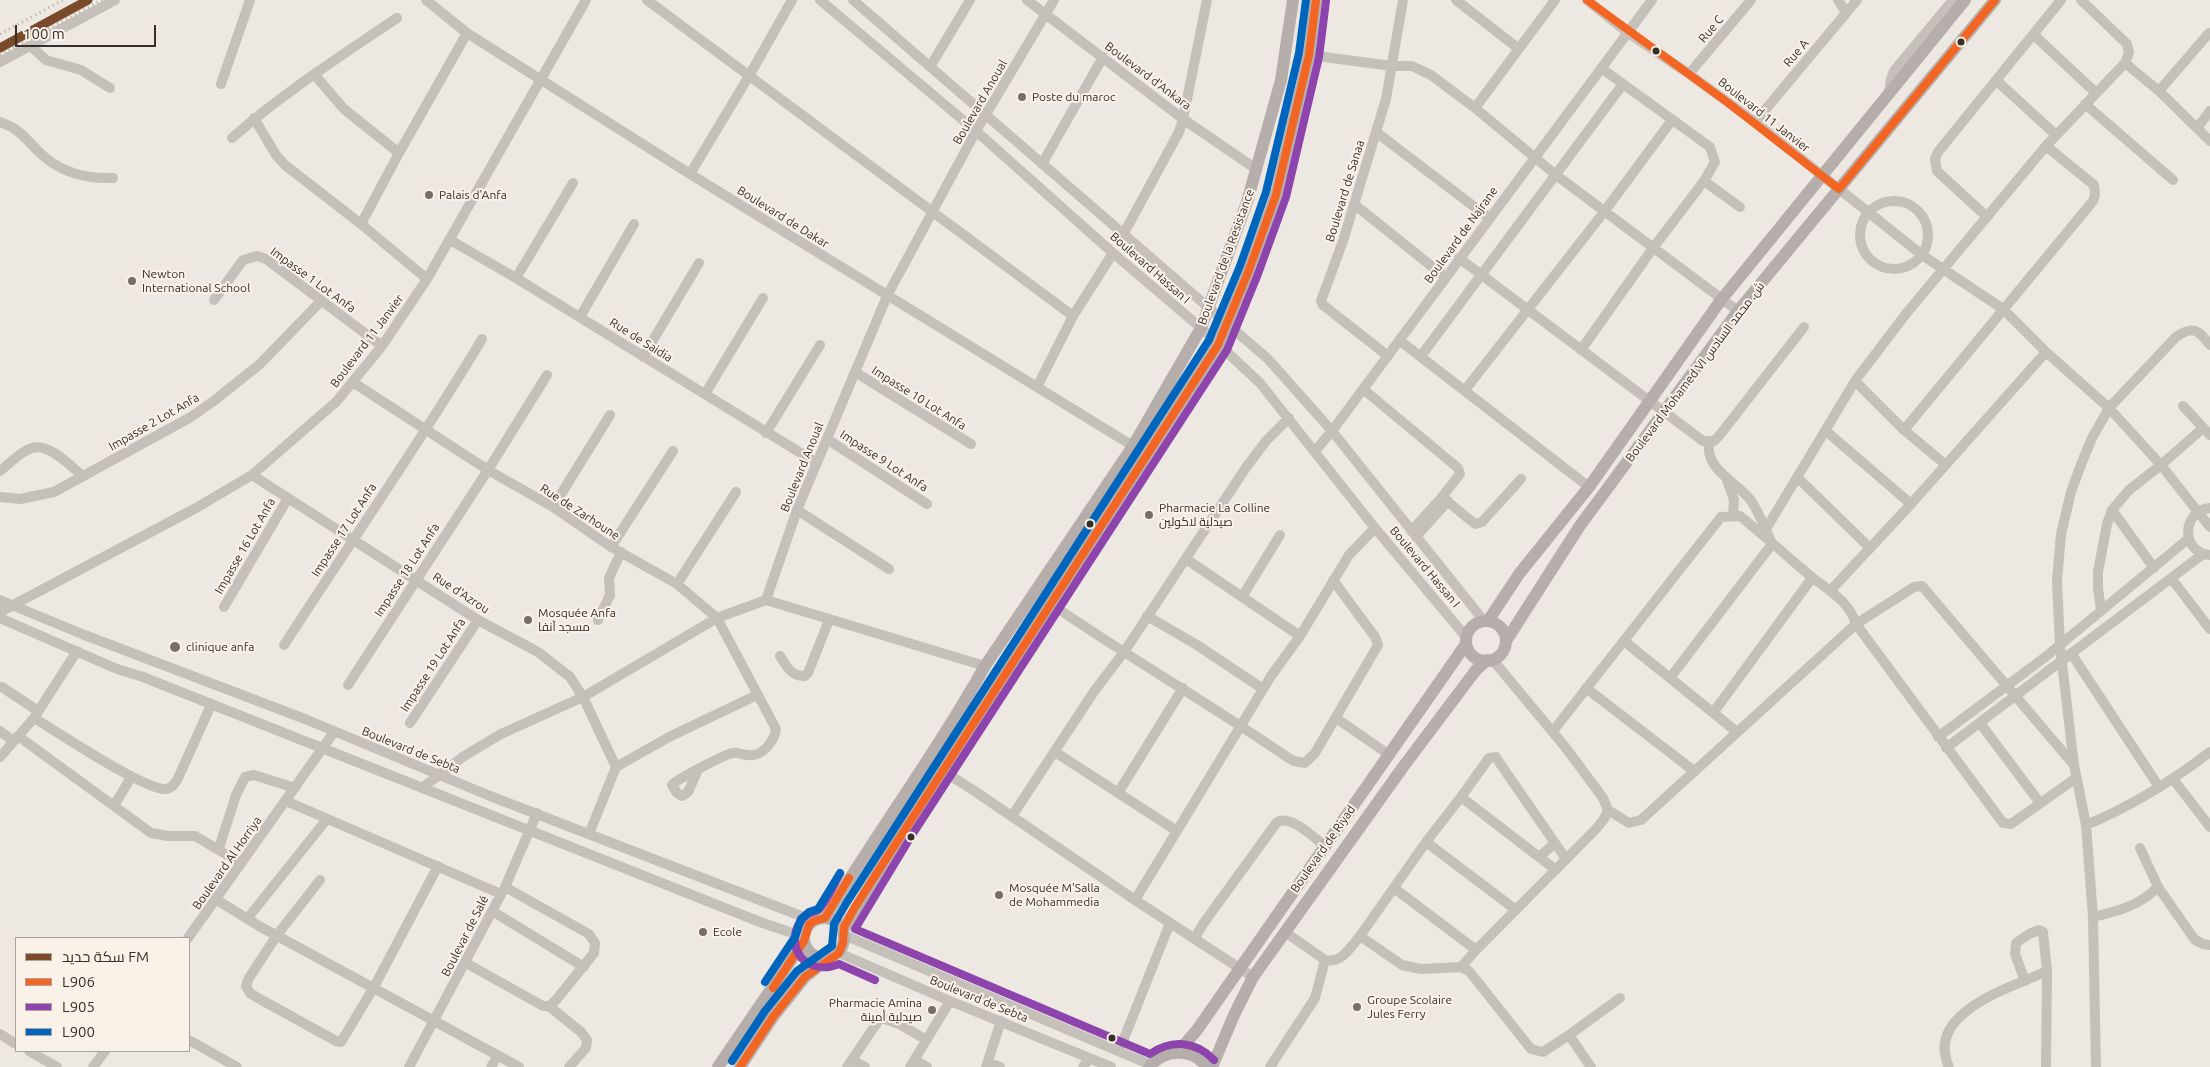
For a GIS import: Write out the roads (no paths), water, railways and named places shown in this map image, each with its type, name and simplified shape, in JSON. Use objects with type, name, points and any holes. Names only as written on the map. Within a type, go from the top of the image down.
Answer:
[{"type":"main road","name":"Boulevard de la Resistance","points":[[819,920],[927,761],[964,704],[985,666],[1133,446],[1201,328],[1247,202],[1281,80],[1294,0]]},
{"type":"main road","name":"Boulevard de la Resistance","points":[[844,932],[943,771],[1218,345],[1249,270],[1276,195],[1309,55],[1316,0]]},
{"type":"main road","name":"Boulevard Mohamed VI ش. محمد السادس","points":[[1486,621],[1519,574],[1589,487],[1721,300],[1889,93],[1920,48],[1965,0]]},
{"type":"main road","name":"Boulevard Mohamed VI ش. محمد السادس","points":[[1506,641],[1579,527],[1738,310],[1995,0]]},
{"type":"main road","points":[[1486,621],[1497,624],[1504,632],[1506,641],[1503,650],[1490,660],[1481,660],[1472,654],[1466,641],[1472,626],[1486,621]]},
{"type":"main road","name":"Boulevard de Riyad","points":[[1178,1052],[1197,1030],[1466,641]]},
{"type":"main road","name":"Boulevard de Riyad","points":[[1212,1067],[1234,1015],[1253,977],[1403,767],[1476,670],[1490,660]]},
{"type":"main road","points":[[718,1067],[804,939],[809,925],[819,920],[835,921],[844,932],[844,941],[834,956],[805,977],[773,1017],[740,1067]]},
{"type":"main road","points":[[804,939],[811,953],[822,959],[834,956]]},
{"type":"main road","points":[[1150,1066],[1168,1054],[1178,1052],[1197,1057],[1207,1067]]},
{"type":"street","points":[[0,62],[115,0]]},
{"type":"street","points":[[221,84],[250,0]]},
{"type":"street","name":"Boulevard de Dakar","points":[[426,0],[466,33],[540,80],[887,296],[1133,446]]},
{"type":"street","name":"Boulevard 11 Janvier","points":[[0,612],[196,508],[252,475],[316,420],[354,383],[382,346],[427,279],[586,0]]},
{"type":"street","points":[[647,0],[1073,316]]},
{"type":"street","points":[[690,174],[792,0]]},
{"type":"street","name":"Boulevard Hassan I","points":[[820,0],[976,131],[1201,328],[1260,383],[1466,641]]},
{"type":"street","name":"Boulevard Hassan I","points":[[853,0],[1268,359],[1332,431],[1413,534],[1486,621]]},
{"type":"street","points":[[930,67],[970,0]]},
{"type":"street","name":"Boulevard d'Ankara","points":[[1027,0],[1183,118],[1256,169]]},
{"type":"street","name":"Boulevard Anoual","points":[[766,600],[797,510],[887,296],[976,131],[1054,0]]},
{"type":"street","points":[[1124,233],[1179,132],[1207,0]]},
{"type":"street","name":"Boulevard de Sanaa","points":[[1388,356],[1323,305],[1321,301],[1354,204],[1386,99],[1403,0]]},
{"type":"street","points":[[1456,0],[1519,49]]},
{"type":"street","points":[[1475,108],[1555,0]]},
{"type":"street","name":"Boulevard 11 Janvier","points":[[1587,0],[1627,32],[1755,122],[1922,255],[2003,309],[2046,352],[2109,408],[2161,465],[2210,527]]},
{"type":"street","name":"Boulevard de Najrane","points":[[1315,451],[1332,431],[1652,0]]},
{"type":"street","name":"Rue C","points":[[1689,74],[1751,0]]},
{"type":"street","points":[[1838,0],[1846,13]]},
{"type":"street","name":"Rue A","points":[[1755,122],[1857,0]]},
{"type":"street","points":[[1920,48],[1953,0]]},
{"type":"street","points":[[1987,217],[1937,171],[1935,159],[1938,152],[2061,0]]},
{"type":"street","points":[[1766,529],[1855,381],[1944,268],[2046,146],[2126,63],[2129,53],[2127,44],[2081,0]]},
{"type":"street","points":[[232,138],[254,118],[314,74],[396,18]]},
{"type":"street","points":[[361,224],[398,153],[466,33]]},
{"type":"street","points":[[2158,91],[2208,33],[2210,34]]},
{"type":"street","points":[[2034,35],[2096,93]]},
{"type":"street","points":[[31,46],[46,60],[81,70],[110,88]]},
{"type":"street","points":[[1309,55],[1392,66],[1412,66],[1431,75],[1604,212],[1721,300],[1738,310]]},
{"type":"street","points":[[1042,164],[1103,57]]},
{"type":"street","points":[[2126,63],[2210,141]]},
{"type":"street","points":[[1581,350],[1653,248],[1704,181],[1715,162],[1714,154],[1710,147],[1601,68]]},
{"type":"street","points":[[314,74],[344,109],[398,153]]},
{"type":"street","points":[[1996,81],[2056,135]]},
{"type":"street","points":[[1421,356],[1480,274],[1623,84]]},
{"type":"street","points":[[2085,104],[2173,180]]},
{"type":"street","points":[[2197,128],[2210,111]]},
{"type":"street","points":[[254,118],[276,155],[285,165],[361,224],[427,279]]},
{"type":"street","points":[[1465,390],[1604,212],[1672,120]]},
{"type":"street","points":[[0,122],[21,132],[39,152],[62,168],[82,176],[113,178]]},
{"type":"street","points":[[1376,132],[1489,218]]},
{"type":"street","points":[[1904,430],[2088,207],[2095,195],[2094,185],[2046,146]]},
{"type":"street","points":[[1704,181],[1740,207]]},
{"type":"street","points":[[516,278],[573,183]]},
{"type":"street","points":[[1886,201],[1906,202],[1922,215],[1928,235],[1922,255],[1904,268],[1882,267],[1876,263],[1864,253],[1859,232],[1868,212],[1886,201]]},
{"type":"street","points":[[1354,204],[1445,277]]},
{"type":"street","points":[[580,317],[634,224]]},
{"type":"street","name":"Rue de Saidia","points":[[450,240],[516,278],[817,463]]},
{"type":"street","points":[[1037,387],[1073,316],[1113,252]]},
{"type":"street","name":"Impasse 1 Lot Anfa","points":[[214,300],[243,260],[258,256],[382,346]]},
{"type":"street","points":[[1459,258],[1529,308],[1648,402],[1665,412],[1703,441],[1709,442],[1719,436],[1804,327]]},
{"type":"street","points":[[643,357],[698,262]]},
{"type":"street","points":[[705,394],[763,298]]},
{"type":"street","name":"Impasse 2 Lot Anfa","points":[[0,497],[10,499],[42,495],[59,489],[191,417],[216,400],[260,364],[321,301]]},
{"type":"street","points":[[2096,1067],[2093,917],[2086,825],[2074,766],[2061,662],[2057,581],[2061,534],[2071,492],[2082,462],[2092,438],[2109,408],[2176,336],[2186,330],[2195,330],[2201,333],[2210,345]]},
{"type":"street","name":"Impasse 17 Lot Anfa","points":[[284,645],[426,430],[482,339]]},
{"type":"street","points":[[1399,340],[1589,487]]},
{"type":"street","points":[[766,433],[820,345]]},
{"type":"street","points":[[1830,590],[1911,504],[2046,352]]},
{"type":"street","name":"Impasse 10 Lot Anfa","points":[[855,372],[971,444]]},
{"type":"street","name":"Impasse 18 Lot Anfa","points":[[348,685],[488,470],[546,376]]},
{"type":"street","points":[[1855,381],[1904,430],[1946,465]]},
{"type":"street","name":"Rue de Zarhoune","points":[[354,383],[488,470],[553,507],[611,547],[677,584],[717,618],[757,696],[776,726],[775,734],[771,742],[758,754],[732,753],[709,762],[697,772]]},
{"type":"street","points":[[1363,389],[1458,468],[1460,474],[1445,499],[1413,534]]},
{"type":"street","points":[[2101,611],[2098,572],[2107,524],[2112,510],[2129,490],[2206,432],[2183,406]]},
{"type":"street","points":[[553,507],[610,415]]},
{"type":"street","points":[[1012,816],[1095,690],[1124,652],[1246,466],[1266,441],[1289,418]]},
{"type":"street","points":[[1826,431],[1911,504]]},
{"type":"street","name":"Impasse 9 Lot Anfa","points":[[827,439],[927,504]]},
{"type":"street","points":[[1709,442],[1708,451],[1711,458],[1726,479],[1734,500],[1733,515]]},
{"type":"street","points":[[0,471],[27,450],[38,447],[51,452],[83,476]]},
{"type":"street","points":[[611,547],[673,451]]},
{"type":"street","name":"Rue d'Azrou","points":[[252,475],[478,620],[538,652],[570,676],[583,696],[616,767]]},
{"type":"street","points":[[1798,478],[1870,548]]},
{"type":"street","points":[[1445,499],[1475,524],[1478,524],[1482,522],[1521,479]]},
{"type":"street","points":[[1726,479],[1744,491],[1753,503],[1772,544]]},
{"type":"street","points":[[677,584],[736,492]]},
{"type":"street","name":"Impasse 16 Lot Anfa","points":[[224,608],[288,498]]},
{"type":"street","points":[[2207,554],[2196,550],[2188,540],[2188,526],[2191,518],[2197,512],[2210,508]]},
{"type":"street","points":[[797,510],[889,569]]},
{"type":"street","points":[[2112,510],[2154,568]]},
{"type":"street","points":[[1552,730],[1722,517],[1733,515],[1740,516],[1812,578],[1830,590],[1849,609],[1856,624],[2003,824],[2011,824],[2076,778]]},
{"type":"street","points":[[1135,900],[1263,688],[1300,636],[1349,555],[1375,528]]},
{"type":"street","points":[[1242,597],[1280,535]]},
{"type":"street","points":[[1938,737],[2060,646],[2188,540]]},
{"type":"street","points":[[1670,678],[1772,544]]},
{"type":"street","points":[[598,620],[610,595],[609,578],[621,552]]},
{"type":"street","points":[[1946,748],[2016,697],[2171,578],[2207,554]]},
{"type":"street","points":[[1186,559],[1300,636]]},
{"type":"street","points":[[1713,713],[1812,578]]},
{"type":"street","points":[[2171,578],[2210,629]]},
{"type":"street","points":[[1051,604],[1294,761],[1306,763],[1315,753],[1378,645],[1376,637],[1333,580]]},
{"type":"street","points":[[1490,660],[1552,730],[1603,798],[1608,810],[1629,823],[1641,820],[1856,624],[1914,587],[1922,586],[2074,766]]},
{"type":"street","name":"Boulevard de Sebta","points":[[0,600],[589,834],[819,920]]},
{"type":"street","points":[[422,788],[464,756],[501,734],[583,696],[717,618],[766,600],[985,666]]},
{"type":"street","points":[[1148,616],[1263,688]]},
{"type":"street","points":[[0,618],[211,705],[804,939]]},
{"type":"street","name":"Impasse 19 Lot Anfa","points":[[410,723],[478,620]]},
{"type":"street","points":[[780,656],[790,672],[798,676],[805,676],[808,673],[829,620]]},
{"type":"street","points":[[1624,641],[1737,732]]},
{"type":"street","points":[[0,758],[36,714],[77,651]]},
{"type":"street","points":[[2071,653],[2159,787]]},
{"type":"street","points":[[2,687],[36,714],[131,777],[159,788],[173,787],[211,705]]},
{"type":"street","points":[[1118,794],[1183,688]]},
{"type":"street","points":[[1586,688],[1694,771]]},
{"type":"street","points":[[589,834],[616,767],[669,737],[757,696]]},
{"type":"street","points":[[1336,718],[1388,754]]},
{"type":"street","points":[[1980,723],[2040,804]]},
{"type":"street","points":[[0,731],[15,739],[151,833],[168,836],[195,836],[219,848],[241,863]]},
{"type":"street","name":"Boulevard Al Horriya","points":[[189,937],[217,900],[334,732]]},
{"type":"street","points":[[1055,752],[1177,831]]},
{"type":"street","points":[[2086,825],[2108,816],[2173,779],[2210,752]]},
{"type":"street","points":[[1285,932],[1325,960],[1341,958],[1360,936],[1486,760],[1496,757],[1566,859]]},
{"type":"street","points":[[927,761],[1253,977]]},
{"type":"street","points":[[219,848],[236,795],[245,777],[254,775],[295,788]]},
{"type":"street","points":[[114,806],[131,777]]},
{"type":"street","points":[[2173,779],[2210,827]]},
{"type":"street","points":[[1461,797],[1556,870]]},
{"type":"street","points":[[286,801],[438,866],[503,890],[573,924],[592,936],[595,949],[584,967],[549,1006]]},
{"type":"street","points":[[1461,967],[1604,819],[1608,810]]},
{"type":"street","name":"Boulevar de Salé","points":[[409,1067],[466,963],[503,890],[537,813]]},
{"type":"street","points":[[247,919],[327,819]]},
{"type":"street","points":[[1195,938],[1218,902],[1277,822],[1286,820],[1292,822],[1325,846]]},
{"type":"street","points":[[1426,842],[1516,910]]},
{"type":"street","points":[[1539,857],[1555,844]]},
{"type":"street","points":[[2140,848],[2158,888],[2195,940],[2202,944],[2210,945]]},
{"type":"street","points":[[320,880],[277,935],[249,978],[247,990],[258,998],[341,1042],[344,1040],[374,987],[438,866]]},
{"type":"street","points":[[1394,888],[1476,950]]},
{"type":"street","points":[[2093,917],[2129,908],[2158,888]]},
{"type":"street","points":[[217,900],[247,919],[519,1067]]},
{"type":"street","points":[[492,911],[584,967]]},
{"type":"street","points":[[1119,1051],[1170,923]]},
{"type":"street","points":[[2025,981],[2015,954],[2016,944],[2035,930],[2043,932],[2047,971],[2046,1067]]},
{"type":"street","name":"Boulevard de Sebta","points":[[844,932],[1150,1066]]},
{"type":"street","points":[[1360,936],[1402,965],[1421,969],[1461,967],[1474,976],[1531,1049],[1543,1052],[1620,998]]},
{"type":"street","name":"Boulevard de Sebta","points":[[834,956],[1001,1021],[1086,1063],[1111,1067]]},
{"type":"street","points":[[1270,1067],[1315,998],[1325,960]]},
{"type":"street","points":[[466,963],[539,1005],[549,1006],[581,1032],[587,1040],[586,1048],[569,1067]]},
{"type":"street","points":[[1949,1067],[1946,1059],[1945,1038],[1957,1018],[1973,1005],[2047,971]]},
{"type":"street","points":[[928,1067],[912,1063],[950,1001]]},
{"type":"street","points":[[865,1067],[849,1063],[882,1018],[899,1024],[925,1039]]},
{"type":"street","points":[[1000,1067],[987,1065],[1001,1021]]},
{"type":"street","points":[[0,1034],[15,1043]]},
{"type":"street","points":[[1569,1035],[1591,1067]]},
{"type":"street","points":[[190,1041],[237,1067]]},
{"type":"street","points":[[30,1052],[57,1067]]},
{"type":"street","points":[[93,1067],[104,1052]]},
{"type":"street","points":[[491,1067],[498,1055]]},
{"type":"railway","points":[[0,34],[63,0]]},
{"type":"railway","points":[[0,55],[102,0]]},
{"type":"rail line","name":"FM","points":[[0,48],[88,0]]},
{"type":"place","name":"Poste du maroc","points":[[1022,97]]},
{"type":"place","name":"Palais d'Anfa","points":[[429,195]]},
{"type":"place","name":"Newton International School","points":[[132,281]]},
{"type":"place","name":"Pharmacie La Colline صيدلية لاكولين","points":[[1149,515]]},
{"type":"place","name":"Mosquée Anfa مسجد آنفا","points":[[528,620]]},
{"type":"place","name":"clinique anfa","points":[[175,647]]},
{"type":"place","name":"Mosquée M'Salla de Mohammedia","points":[[999,895]]},
{"type":"place","name":"Ecole","points":[[703,932]]},
{"type":"place","name":"Groupe Scolaire Jules Ferry","points":[[1357,1007]]},
{"type":"place","name":"Pharmacie Amina صيدلية أمينة","points":[[932,1010]]}]
